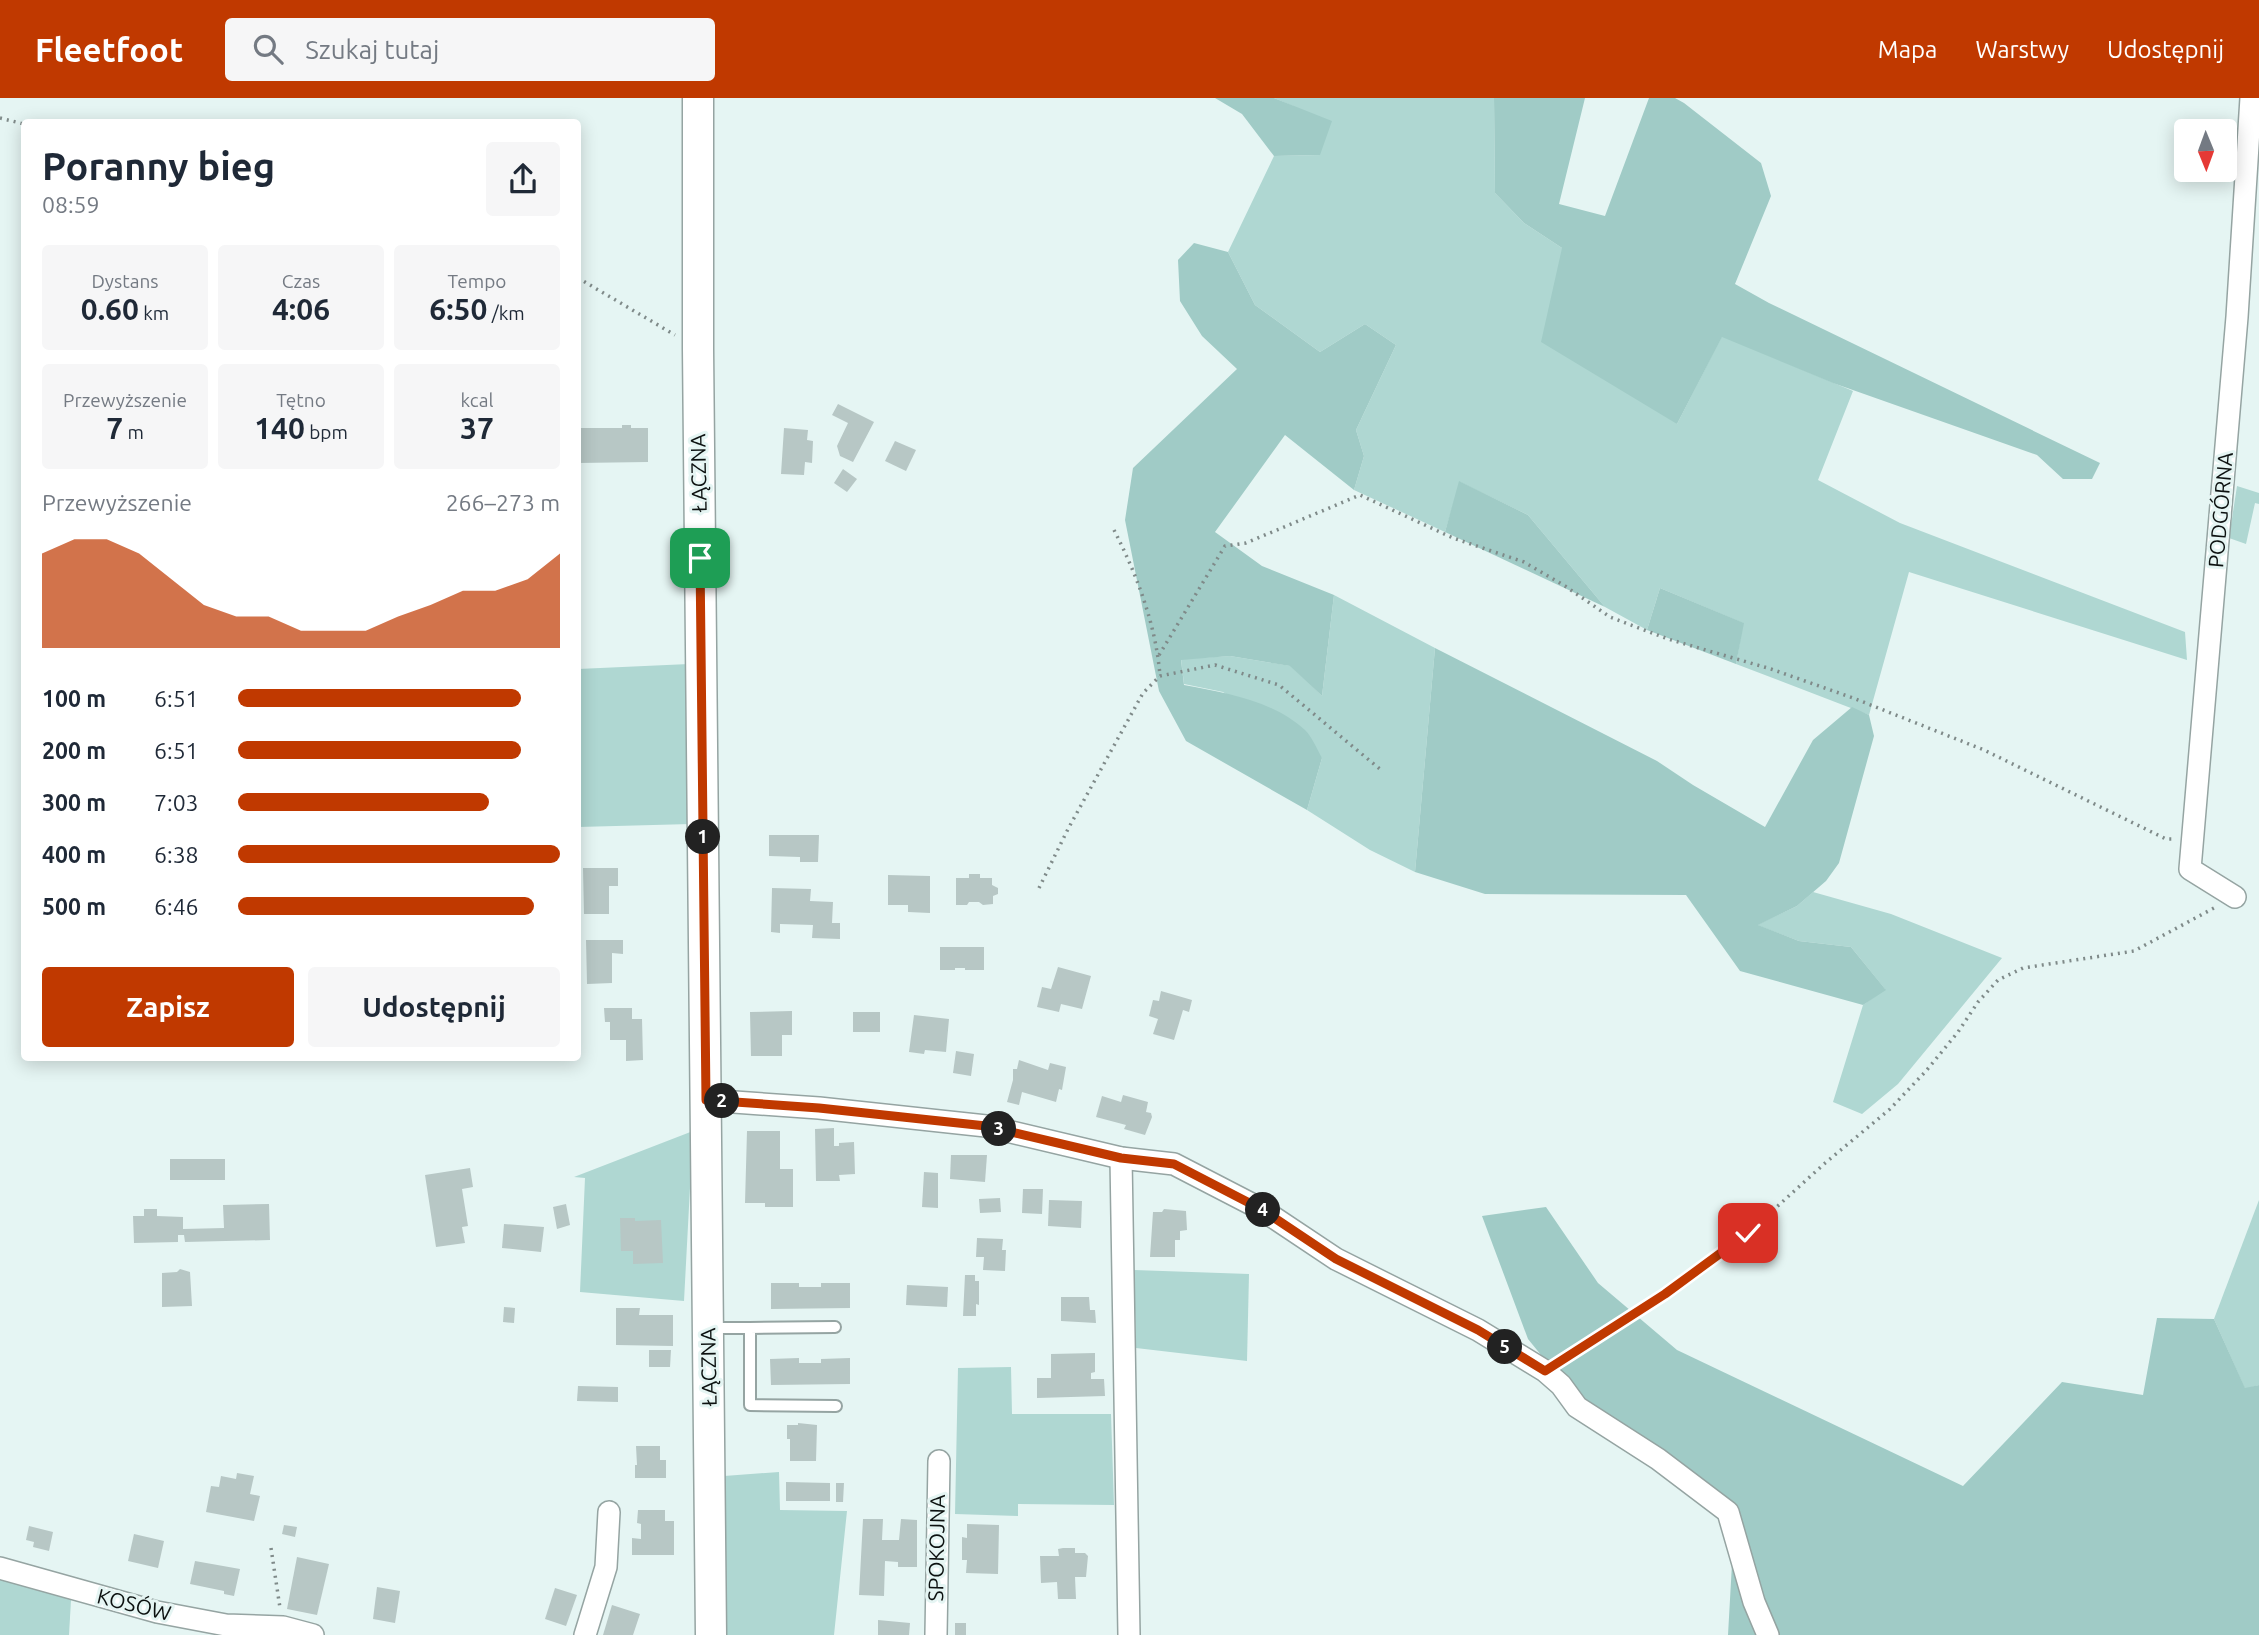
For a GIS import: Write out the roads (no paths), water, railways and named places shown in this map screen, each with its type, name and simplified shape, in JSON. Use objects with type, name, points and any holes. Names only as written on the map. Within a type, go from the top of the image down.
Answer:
[{"type":"street","name":"ŁĄCZNA","points":[[698,98],[698,349],[712,1635]]},
{"type":"street","name":"PODGÓRNA","points":[[2235,897],[2190,869],[2237,317],[2251,98]]},
{"type":"street","points":[[706,1100],[819,1108],[986,1126],[1121,1158],[1174,1164],[1261,1209],[1336,1259],[1478,1330],[1545,1371],[1561,1385],[1577,1408],[1658,1459],[1728,1512],[1754,1602],[1768,1635]]},
{"type":"street","points":[[1121,1158],[1129,1635]]},
{"type":"street","name":"SPOKOJNA","points":[[936,1635],[939,1461]]},
{"type":"street","points":[[585,1635],[606,1567],[609,1512]]},
{"type":"street","name":"KOSÓW","points":[[0,1568],[157,1612],[226,1625],[283,1627],[313,1635]]},
{"type":"lane","points":[[708,1328],[835,1327]]},
{"type":"lane","points":[[750,1328],[750,1405],[836,1406]]}]
